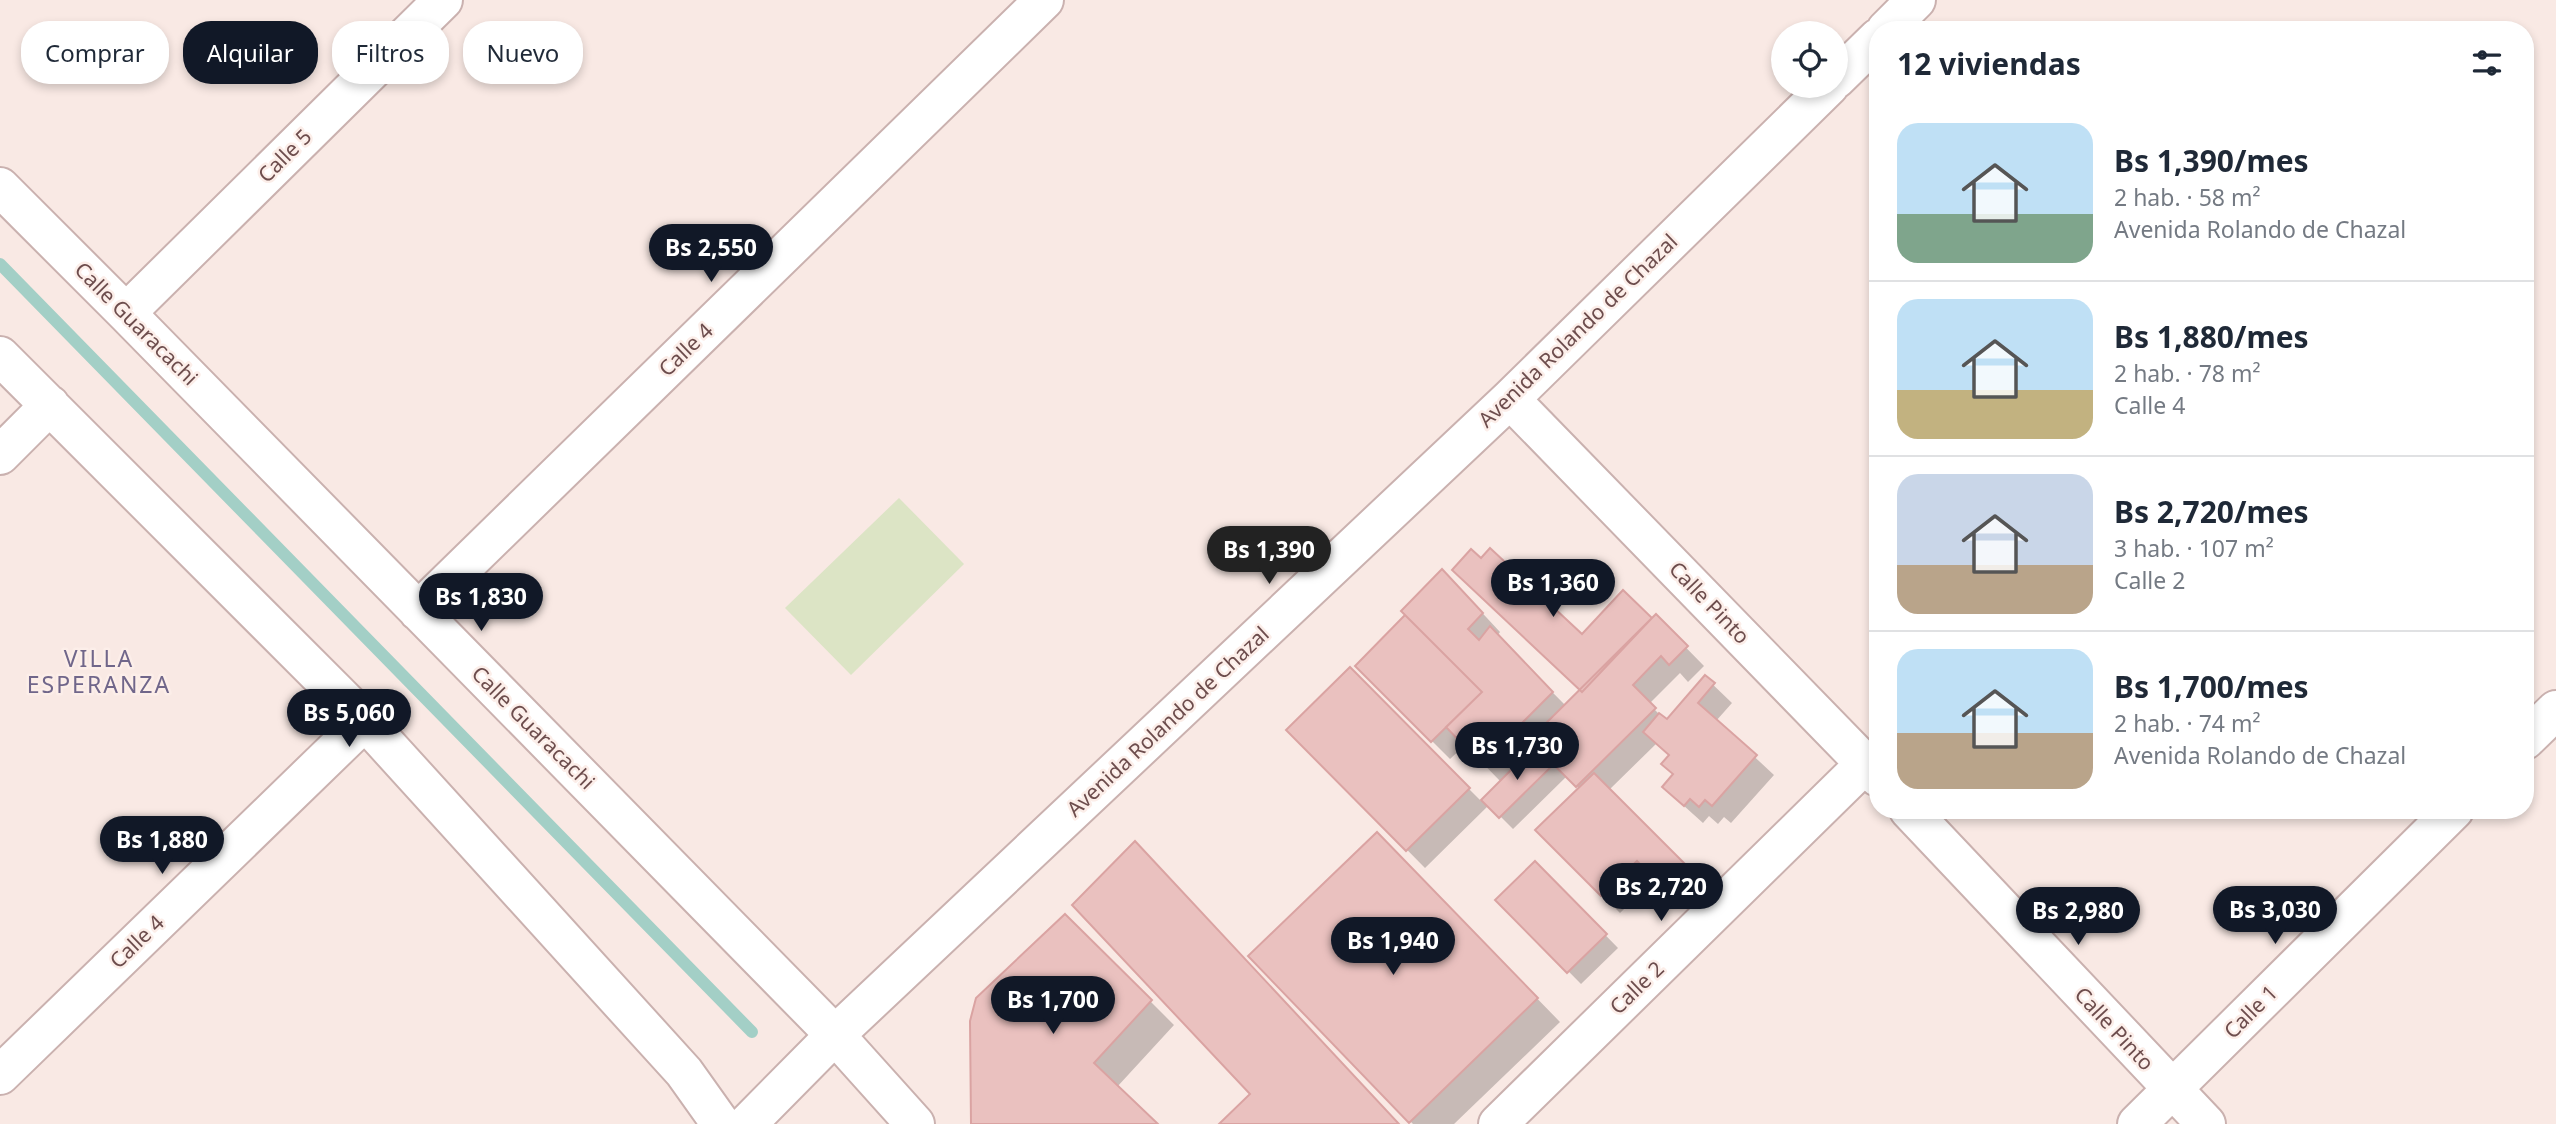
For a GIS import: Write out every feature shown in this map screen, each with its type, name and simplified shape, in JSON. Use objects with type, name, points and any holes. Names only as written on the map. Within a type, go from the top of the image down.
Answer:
[{"type":"street","name":"Calle 5","points":[[127,313],[443,0]]},
{"type":"street","name":"Calle 4","points":[[418,611],[1044,0]]},
{"type":"street","points":[[1848,67],[1869,47]]},
{"type":"street","name":"Avenida Rolando de Chazal","points":[[747,1124],[835,1035],[1510,399],[1817,98]]},
{"type":"street","name":"Calle Guaracachi","points":[[0,187],[835,1035],[915,1124]]},
{"type":"street","points":[[0,356],[365,721],[684,1072],[721,1124]]},
{"type":"street","name":"Calle Pinto","points":[[1510,399],[1869,767]]},
{"type":"street","points":[[0,455],[50,405]]},
{"type":"street","points":[[2534,731],[2556,710]]},
{"type":"street","name":"Calle 4","points":[[0,1075],[365,721]]},
{"type":"street","name":"Calle 2","points":[[1498,1124],[1869,773]]},
{"type":"street","name":"Calle Pinto","points":[[1917,819],[2206,1124]]},
{"type":"street","name":"Calle 1","points":[[2137,1124],[2445,819]]},
{"type":"green space","points":[[899,498],[964,564],[851,675],[785,608]]},
{"type":"building","points":[[1490,548],[1582,634],[1623,590],[1652,618],[1582,692],[1452,570],[1471,549],[1481,558]]},
{"type":"building","points":[[1442,569],[1483,613],[1468,629],[1479,640],[1490,626],[1553,692],[1481,764],[1446,727],[1482,692],[1401,611]]},
{"type":"building","points":[[1656,614],[1688,646],[1669,665],[1661,656],[1633,685],[1656,708],[1576,787],[1529,740]]},
{"type":"building","points":[[1405,615],[1482,692],[1431,742],[1355,666]]},
{"type":"building","points":[[1350,667],[1470,788],[1406,851],[1286,730]]},
{"type":"building","points":[[1705,675],[1715,683],[1698,703],[1757,755],[1712,806],[1705,800],[1699,807],[1690,799],[1684,806],[1662,787],[1673,774],[1661,764],[1669,755],[1643,732],[1659,713],[1667,719]]},
{"type":"building","points":[[1535,746],[1553,765],[1499,818],[1481,800]]},
{"type":"building","points":[[1594,773],[1687,866],[1664,889],[1637,861],[1601,896],[1535,830]]},
{"type":"building","points":[[1377,832],[1538,998],[1409,1123],[1248,956]]},
{"type":"building","points":[[1135,841],[1399,1124],[1219,1124],[1250,1094],[1072,905]]},
{"type":"building","points":[[1535,861],[1607,934],[1567,973],[1495,900]]},
{"type":"building","points":[[1065,914],[1152,1000],[1094,1063],[1158,1124],[971,1124],[970,1021],[976,998]]},
{"type":"waterway","points":[[0,264],[752,1032]]},
{"type":"district","name":"VILLA ESPERANZA","points":[[99,672]]}]
